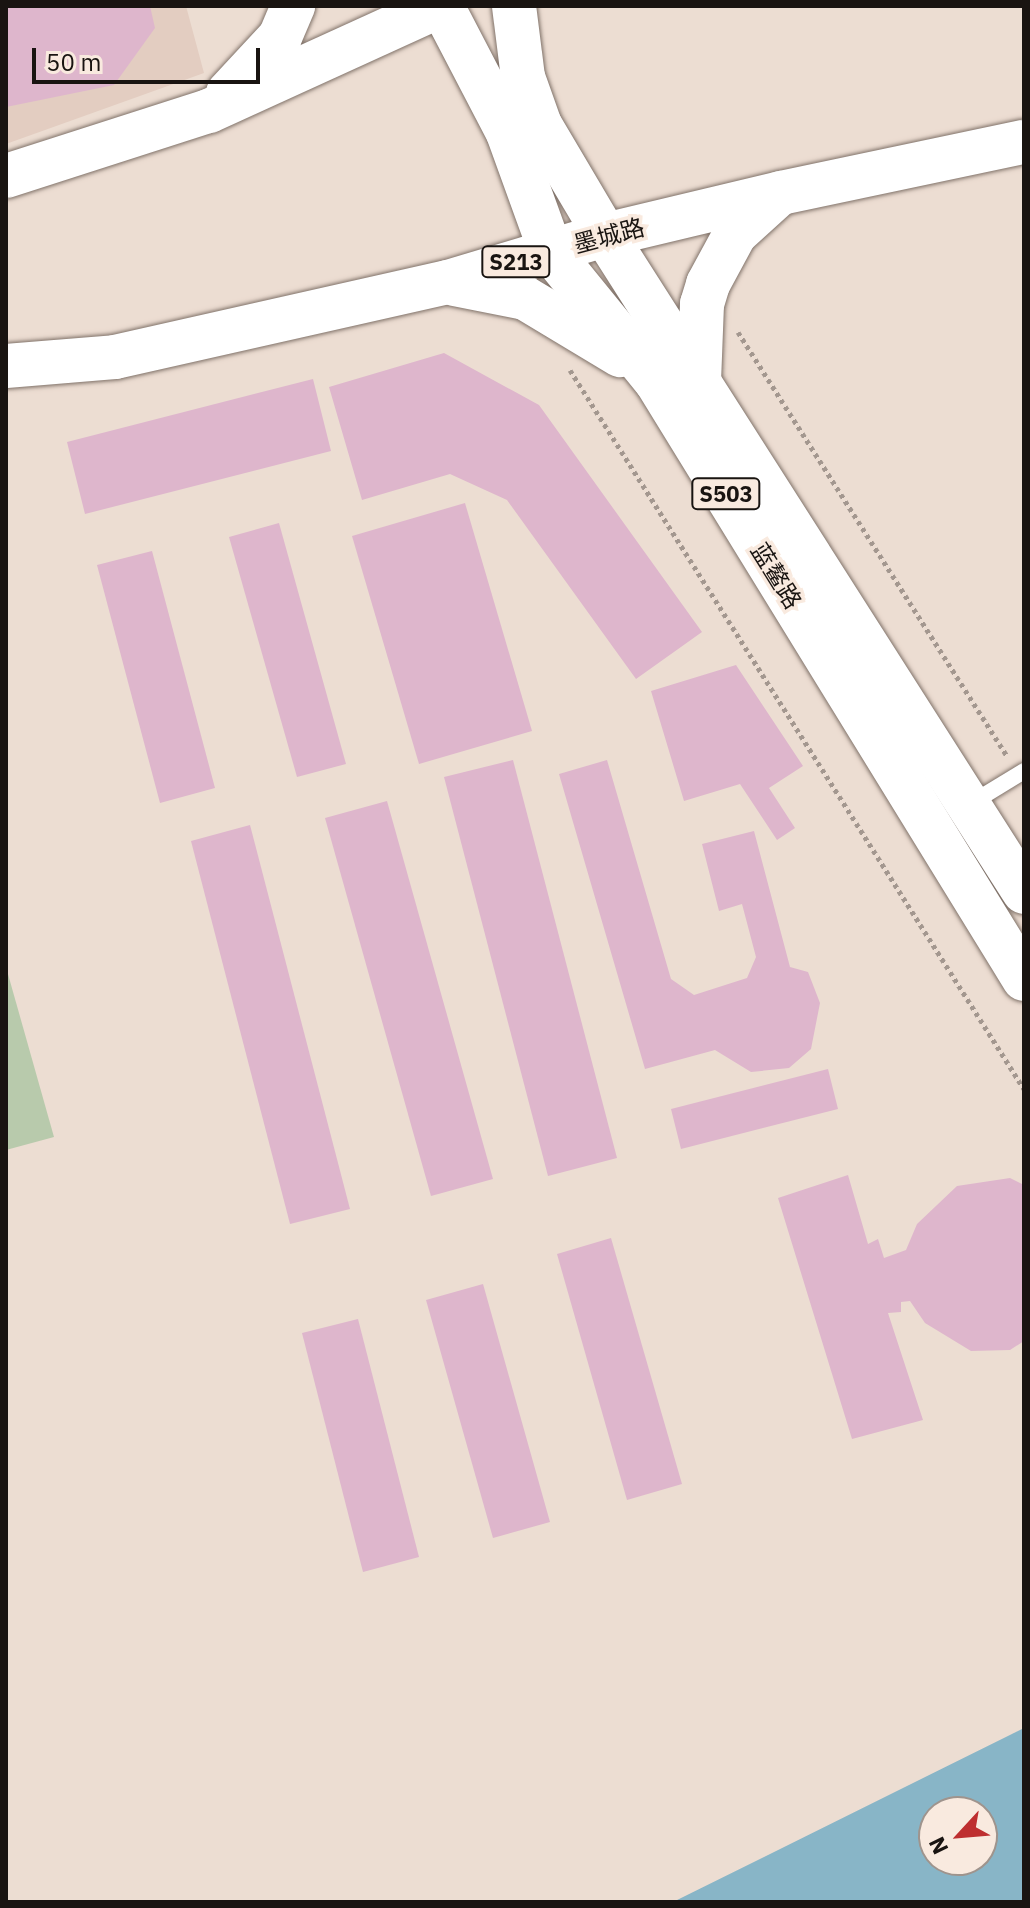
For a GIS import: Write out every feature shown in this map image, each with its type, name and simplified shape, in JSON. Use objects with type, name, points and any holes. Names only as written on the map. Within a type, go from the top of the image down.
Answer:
[{"type":"main road","points":[[209,111],[280,37],[293,6]]},
{"type":"main road","points":[[6,176],[209,111],[440,6]]},
{"type":"main road","name":"蓝鳌路","points":[[440,6],[508,133],[551,252],[656,381],[1024,979]]},
{"type":"main road","name":"蓝鳌路","points":[[514,6],[523,77],[540,125],[605,235],[1024,892]]},
{"type":"main road","name":"墨城路","points":[[6,366],[115,357],[448,282],[605,235],[781,193],[1024,142]]},
{"type":"main road","points":[[699,382],[702,304],[708,284],[735,234],[781,193]]},
{"type":"main road","points":[[448,282],[525,298],[656,381]]},
{"type":"lane","points":[[969,805],[1021,773]]},
{"type":"path","points":[[708,284],[1021,773]]},
{"type":"path","points":[[567,365],[1024,1089]]},
{"type":"shaded area","points":[[6,6],[186,6],[204,73],[6,144]]},
{"type":"green space","points":[[6,967],[54,1137],[6,1150]]},
{"type":"water","points":[[1024,1728],[1024,1902],[673,1902]]},
{"type":"building","points":[[6,6],[150,6],[155,28],[114,85],[6,107]]},
{"type":"building","points":[[444,353],[539,405],[702,632],[636,679],[507,500],[450,474],[362,500],[329,387]]},
{"type":"building","points":[[313,379],[331,451],[85,514],[67,442]]},
{"type":"building","points":[[465,503],[532,731],[419,764],[352,536]]},
{"type":"building","points":[[279,523],[346,764],[297,777],[229,537]]},
{"type":"building","points":[[152,551],[215,788],[160,803],[97,565]]},
{"type":"building","points":[[736,665],[803,766],[769,788],[795,828],[777,840],[740,784],[684,801],[651,691]]},
{"type":"building","points":[[513,760],[617,1158],[548,1176],[444,777]]},
{"type":"building","points":[[607,760],[671,979],[694,995],[747,978],[756,957],[742,904],[719,911],[702,844],[754,831],[790,967],[808,972],[820,1003],[811,1049],[789,1068],[751,1072],[715,1050],[645,1069],[559,774]]},
{"type":"building","points":[[387,801],[493,1179],[431,1196],[325,818]]},
{"type":"building","points":[[250,825],[350,1209],[290,1224],[191,841]]},
{"type":"building","points":[[828,1069],[838,1109],[681,1149],[671,1109]]},
{"type":"building","points":[[848,1175],[868,1244],[878,1239],[884,1258],[906,1250],[917,1224],[957,1186],[1010,1178],[1024,1185],[1024,1341],[1010,1350],[971,1351],[925,1323],[910,1301],[901,1302],[901,1312],[888,1313],[923,1420],[852,1439],[778,1198]]},
{"type":"building","points":[[611,1238],[682,1484],[627,1500],[557,1254]]},
{"type":"building","points":[[483,1284],[550,1522],[493,1538],[426,1300]]},
{"type":"building","points":[[358,1319],[419,1557],[363,1572],[302,1333]]}]
